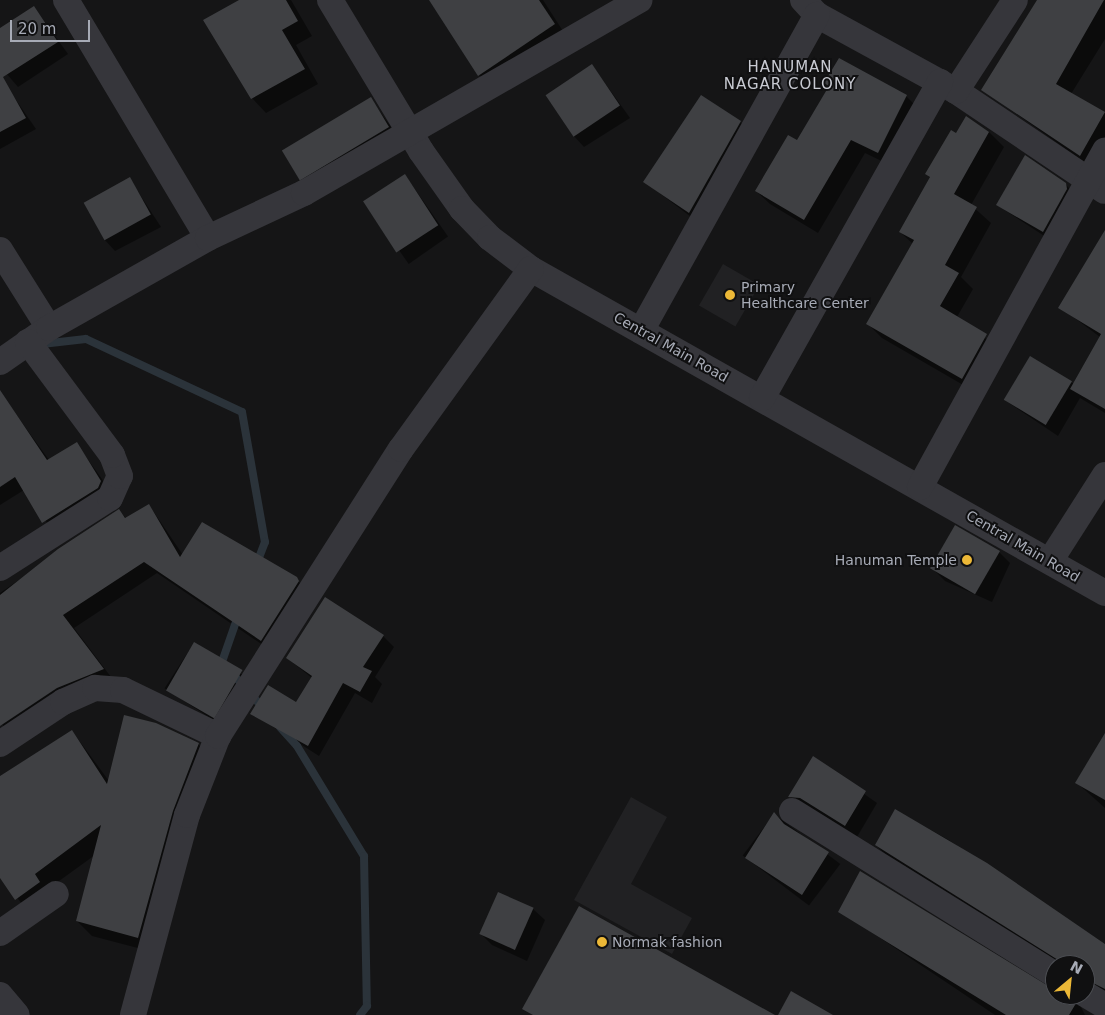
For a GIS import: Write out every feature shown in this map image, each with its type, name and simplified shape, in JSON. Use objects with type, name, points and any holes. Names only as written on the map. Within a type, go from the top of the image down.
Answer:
[{"type":"street","points":[[66,0],[208,238]]},
{"type":"street","name":"Central Main Road","points":[[330,0],[408,130],[462,209],[490,238],[531,269],[1105,593]]},
{"type":"street","points":[[0,362],[38,335],[208,238],[304,193],[408,130],[639,0]]},
{"type":"street","points":[[762,398],[948,87],[1015,0]]},
{"type":"street","points":[[641,330],[810,8],[948,87],[1097,186]]},
{"type":"street","points":[[920,487],[1097,186],[1105,151]]},
{"type":"street","points":[[0,250],[38,335],[112,455],[120,476],[110,498],[0,568]]},
{"type":"street","points":[[133,1015],[187,815],[218,736],[396,457],[531,269]]},
{"type":"street","points":[[1050,561],[1105,475]]},
{"type":"street","points":[[0,744],[63,702],[95,688],[123,690],[218,736]]},
{"type":"street","points":[[792,811],[1045,969]]},
{"type":"street","points":[[0,933],[56,894]]},
{"type":"street","points":[[0,995],[17,1015]]},
{"type":"shaded area","name":"Primary Healthcare Center","points":[[723,264],[759,285],[735,327],[699,306]]},
{"type":"shaded area","points":[[631,797],[667,817],[631,884],[692,918],[672,954],[574,900]]},
{"type":"building","points":[[239,0],[286,0],[298,21],[282,30],[305,69],[251,99],[203,20]]},
{"type":"building","points":[[429,0],[539,0],[555,24],[478,76]]},
{"type":"building","points":[[1037,0],[1104,0],[1056,84],[1105,112],[1080,156],[981,90]]},
{"type":"building","points":[[34,6],[58,42],[3,77],[26,118],[0,132],[0,28]]},
{"type":"building","points":[[839,58],[907,95],[878,153],[851,140],[804,220],[755,191],[788,135],[797,140],[829,86],[824,83]]},
{"type":"building","points":[[592,64],[620,105],[574,137],[546,95]]},
{"type":"building","points":[[701,95],[741,121],[689,213],[643,182]]},
{"type":"building","points":[[371,97],[389,127],[300,181],[282,151]]},
{"type":"building","points":[[966,116],[989,132],[954,194],[977,207],[945,265],[959,273],[940,306],[987,334],[962,379],[866,324],[914,240],[899,232],[930,177],[925,174],[951,130],[956,133]]},
{"type":"building","points":[[1025,155],[1066,183],[1067,189],[1043,232],[996,205]]},
{"type":"building","points":[[405,174],[438,225],[396,252],[363,201]]},
{"type":"building","points":[[130,177],[151,215],[104,240],[84,203]]},
{"type":"building","points":[[1105,230],[1105,409],[1070,389],[1101,334],[1058,308]]},
{"type":"building","points":[[1030,356],[1072,381],[1046,425],[1004,400]]},
{"type":"building","points":[[0,390],[47,460],[77,442],[101,481],[98,488],[42,523],[15,477],[0,487]]},
{"type":"building","points":[[149,504],[180,557],[202,522],[297,577],[299,581],[261,641],[144,562],[63,615],[104,669],[57,688],[0,726],[0,595],[58,549],[119,509],[125,518]]},
{"type":"building","name":"Hanuman Temple","points":[[955,525],[1000,551],[975,594],[930,568]]},
{"type":"building","points":[[325,597],[384,635],[363,667],[372,671],[360,692],[343,683],[308,746],[250,714],[268,685],[296,702],[312,676],[286,658]]},
{"type":"building","points":[[194,642],[242,670],[214,718],[166,690]]},
{"type":"building","points":[[124,715],[156,723],[199,743],[173,811],[138,938],[76,921],[101,825],[35,874],[40,882],[15,900],[0,878],[0,776],[72,730],[107,784]]},
{"type":"building","points":[[1105,733],[1105,800],[1075,783]]},
{"type":"building","points":[[813,756],[866,791],[845,826],[800,798],[788,797]]},
{"type":"building","points":[[895,809],[987,863],[1105,944],[1105,989],[1095,984],[1095,955],[1050,955],[875,845]]},
{"type":"building","points":[[774,812],[784,824],[829,852],[802,895],[745,858]]},
{"type":"building","points":[[860,871],[1045,984],[1045,1005],[1075,1005],[1069,1015],[1006,1015],[838,912]]},
{"type":"building","points":[[498,892],[534,908],[515,950],[479,934]]},
{"type":"building","name":"Normak fashion","points":[[579,906],[775,1015],[533,1015],[522,1009]]},
{"type":"building","points":[[791,991],[833,1015],[778,1015]]},
{"type":"waterway","points":[[42,344],[86,339],[242,412],[265,542],[256,565]]},
{"type":"waterway","points":[[238,616],[222,662],[264,709]]},
{"type":"waterway","points":[[280,727],[297,746],[364,856],[367,1006],[360,1015]]},
{"type":"place","name":"Primary Healthcare Center","points":[[730,295]]},
{"type":"place","name":"Hanuman Temple","points":[[967,560]]},
{"type":"place","name":"Normak fashion","points":[[602,942]]},
{"type":"district","name":"HANUMAN NAGAR COLONY","points":[[790,76]]}]
